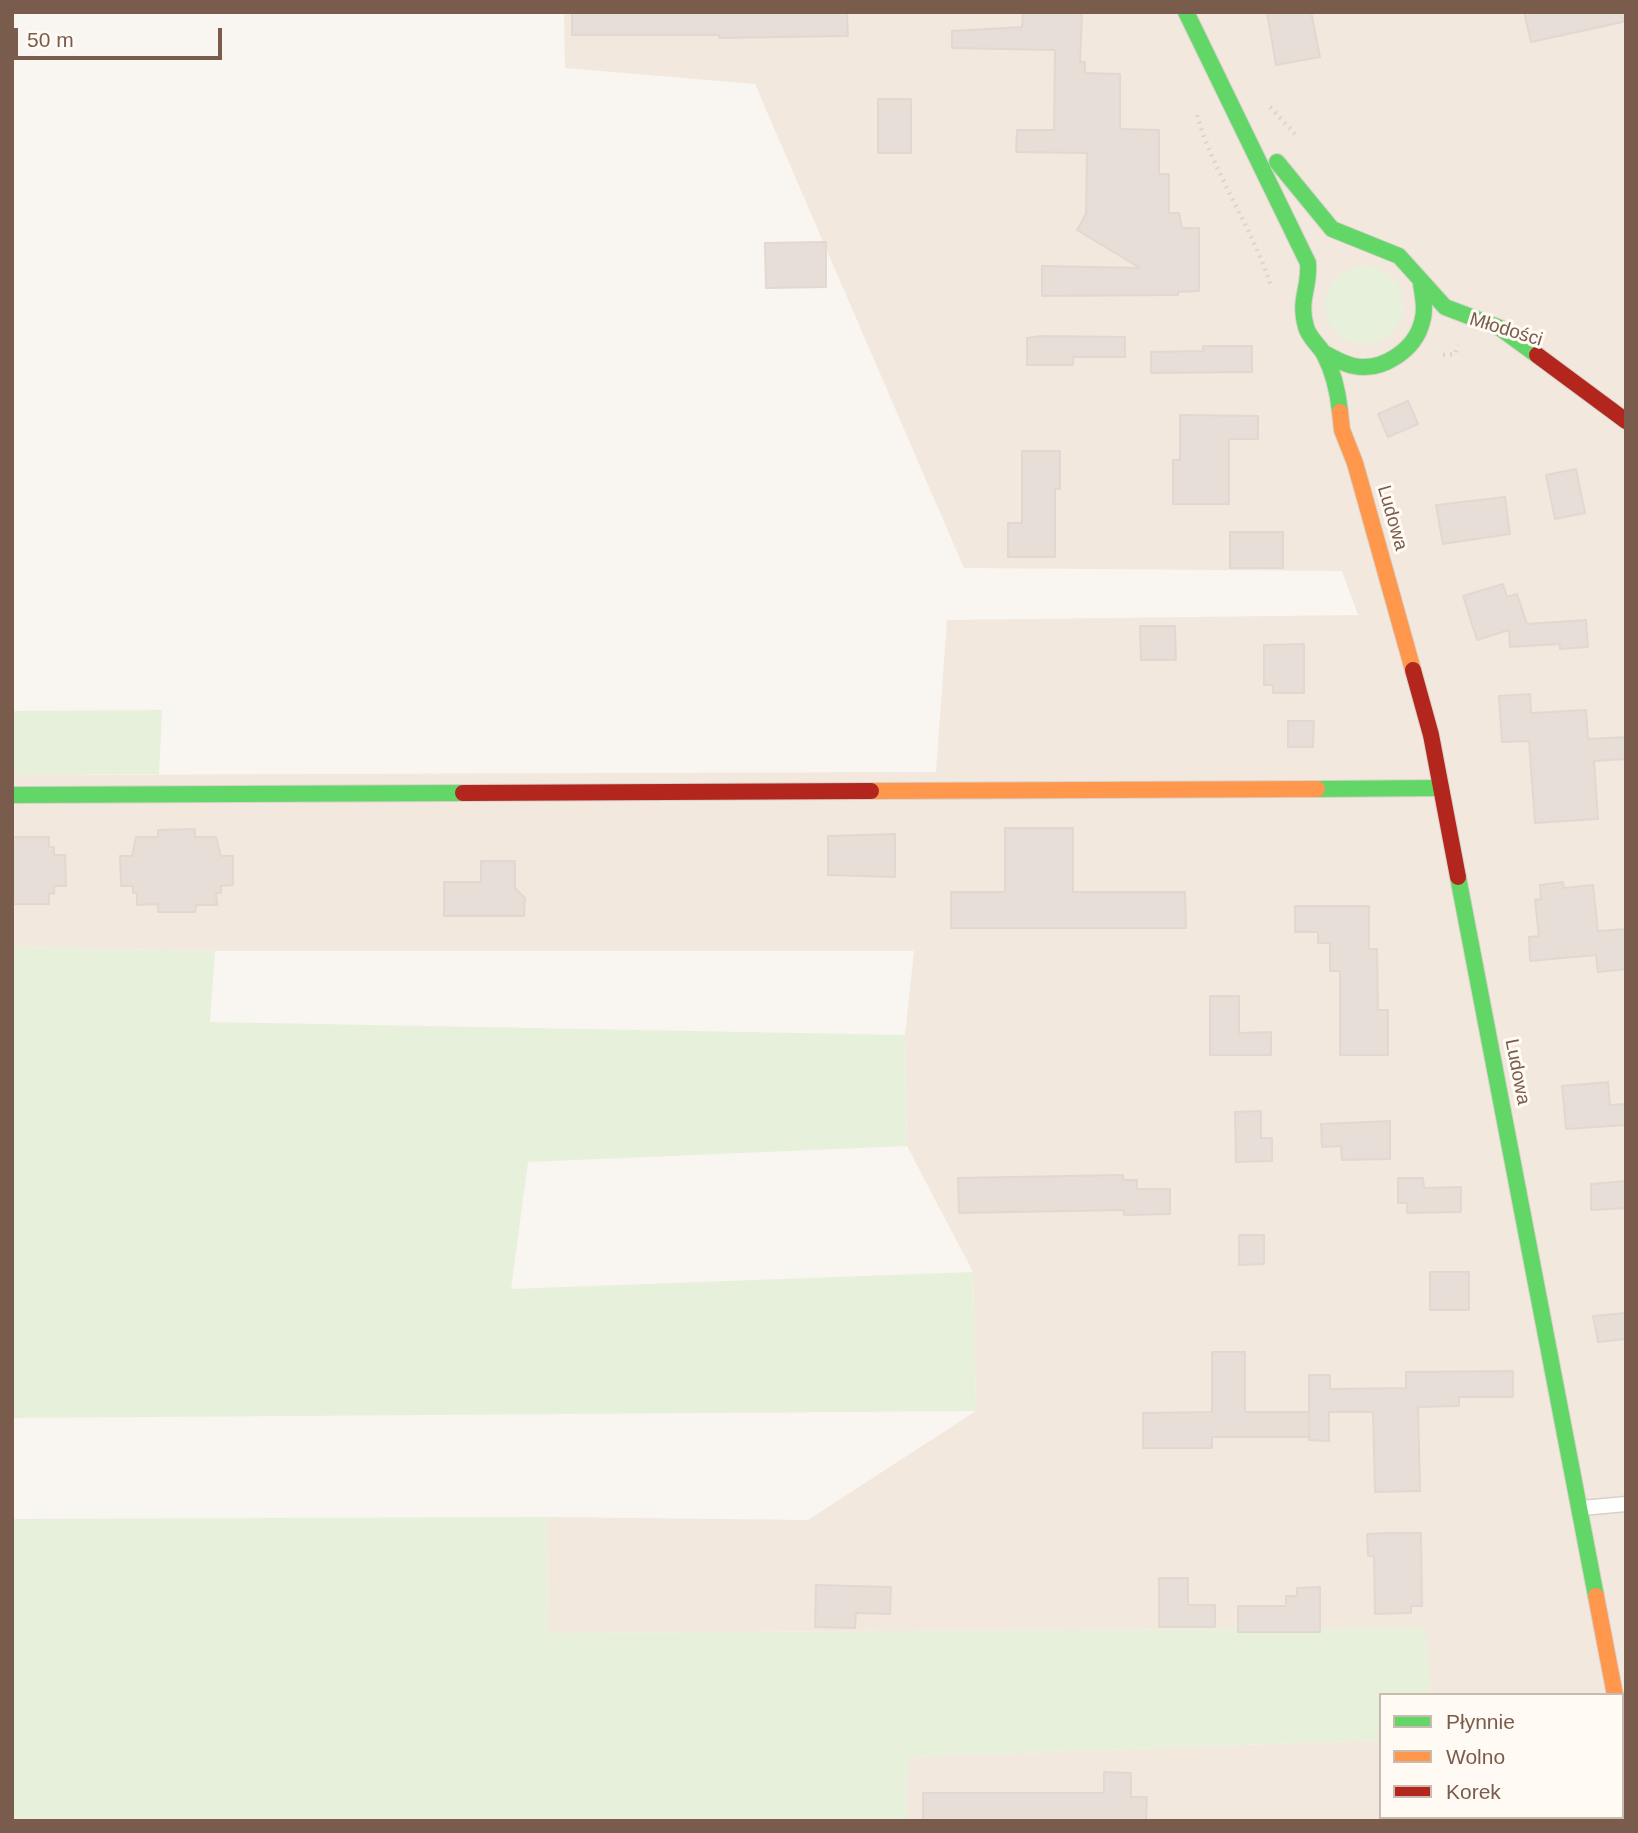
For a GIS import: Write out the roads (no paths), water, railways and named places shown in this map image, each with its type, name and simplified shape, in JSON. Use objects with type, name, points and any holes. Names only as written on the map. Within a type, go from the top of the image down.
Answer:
[{"type":"main road","name":"Ludowa","points":[[1186,12],[1227,101],[1303,248],[1309,276],[1301,303],[1307,331],[1324,353],[1337,386],[1342,430],[1355,463],[1431,734],[1615,1693]]},
{"type":"main road","name":"Ludowa","points":[[1227,101],[1332,229],[1399,256],[1421,284]]},
{"type":"main road","points":[[1344,249],[1366,244]]},
{"type":"main road","points":[[1309,276],[1325,260]]},
{"type":"main road","points":[[1413,341],[1424,314],[1421,284]]},
{"type":"main road","name":"Młodości","points":[[1421,284],[1445,307],[1500,328],[1626,421]]},
{"type":"main road","points":[[1373,385],[1385,364],[1413,341],[1436,335]]},
{"type":"main road","name":"Młodości","points":[[1499,349],[1546,364]]},
{"type":"main road","points":[[1324,353],[1342,364],[1364,368],[1385,364]]},
{"type":"main road","name":"Ludowa","points":[[1355,463],[1359,429]]},
{"type":"main road","points":[[12,795],[1441,788]]},
{"type":"lane","points":[[1579,1508],[1626,1504]]}]
